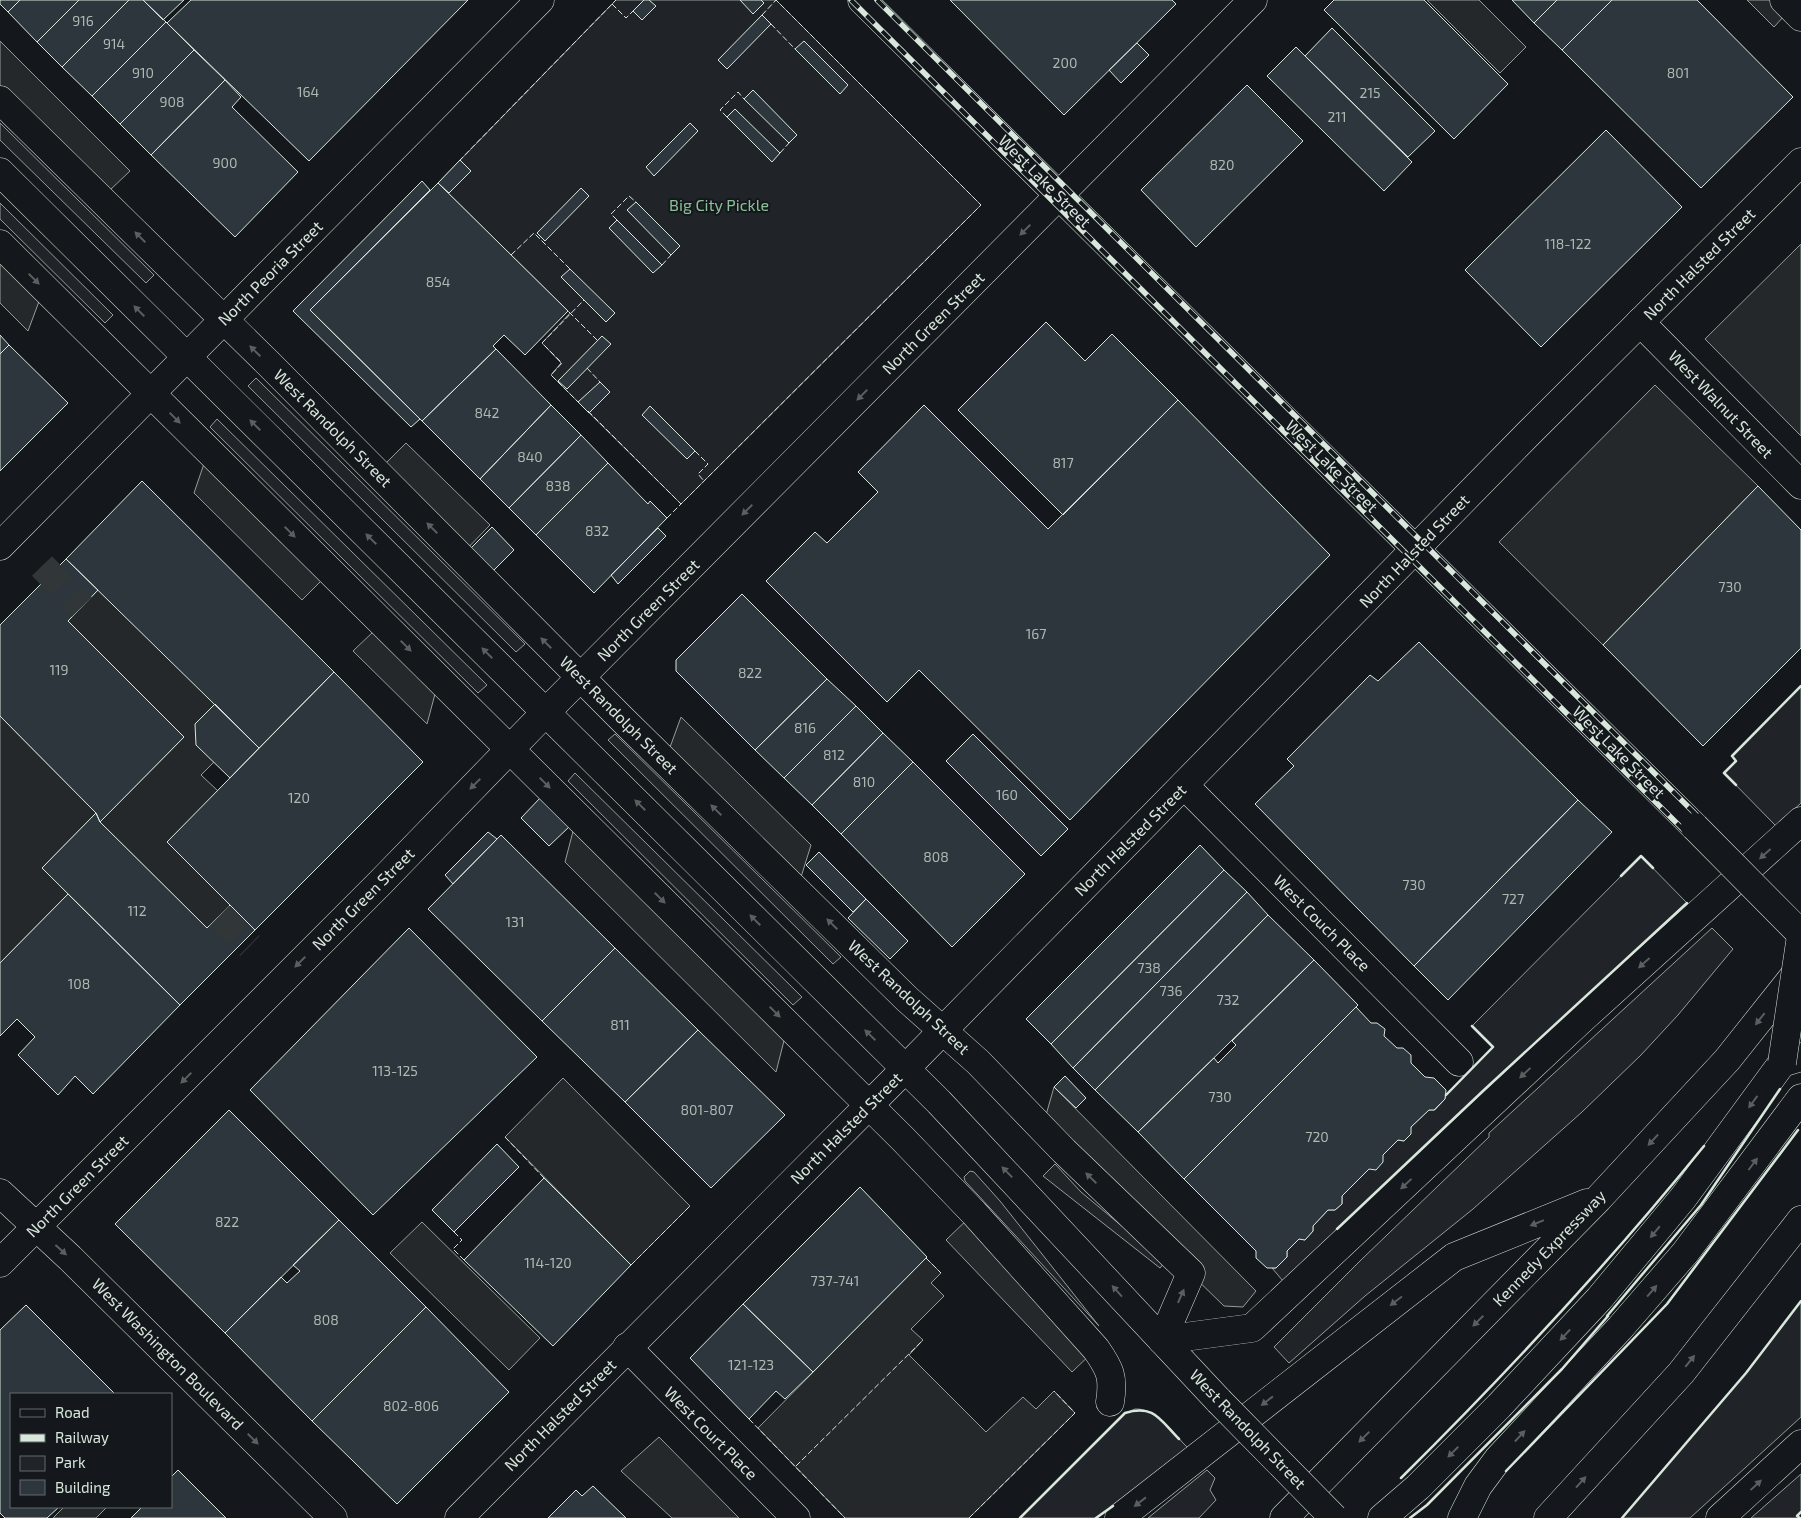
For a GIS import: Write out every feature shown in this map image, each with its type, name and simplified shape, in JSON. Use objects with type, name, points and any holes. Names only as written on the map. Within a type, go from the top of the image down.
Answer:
[{"type":"main road","name":"North Peoria Street","points":[[0,546],[540,0]]},
{"type":"main road","name":"West Lake Street","points":[[862,0],[1417,550],[1801,935]]},
{"type":"main road","name":"North Green Street","points":[[0,1263],[380,883],[546,712],[1253,0]]},
{"type":"main road","points":[[1784,0],[1801,16]]},
{"type":"main road","name":"West Randolph Street","points":[[0,100],[224,320],[581,678],[907,999],[978,1062],[1064,1151],[1191,1273],[1162,1340]]},
{"type":"main road","name":"North Halsted Street","points":[[459,1518],[906,1068],[1640,322],[1801,162]]},
{"type":"main road","name":"West Randolph Street","points":[[0,172],[906,1068],[1040,1207],[1219,1401],[1334,1518]]},
{"type":"main road","points":[[0,244],[869,1105],[974,1213],[1096,1349],[1110,1368],[1112,1386],[1110,1402]]},
{"type":"main road","name":"West Walnut Street","points":[[1640,322],[1801,486]]},
{"type":"main road","name":"West Couch Place","points":[[1184,785],[1459,1062]]},
{"type":"main road","points":[[1162,1340],[1252,1328],[1582,1019],[1801,821]]},
{"type":"main road","points":[[1382,1518],[1418,1487],[1499,1406],[1599,1299],[1683,1198],[1792,1060],[1801,935]]},
{"type":"main road","name":"Kennedy Expressway","points":[[1284,1518],[1598,1199],[1727,1060],[1801,967]]},
{"type":"main road","points":[[1462,1518],[1478,1486],[1498,1459],[1620,1328],[1685,1253],[1801,1098]]},
{"type":"main road","name":"West Washington Boulevard","points":[[0,1193],[77,1265],[333,1518]]},
{"type":"main road","points":[[1119,1518],[1454,1257],[1598,1199]]},
{"type":"main road","points":[[1548,1518],[1681,1373],[1801,1220]]},
{"type":"main road","name":"West Court Place","points":[[627,1347],[796,1518]]},
{"type":"main road","points":[[1720,1518],[1801,1444]]},
{"type":"green space","name":"Big City Pickle","points":[[616,0],[776,0],[981,205],[681,504],[551,375],[561,363],[542,343],[570,313],[438,183]]},
{"type":"green space","points":[[0,123],[154,275],[146,283],[0,140]]},
{"type":"green space","points":[[0,203],[113,315],[105,323],[0,219]]},
{"type":"green space","points":[[256,378],[525,644],[516,652],[248,386]]},
{"type":"green space","points":[[217,419],[487,685],[478,693],[210,427]]},
{"type":"green space","points":[[1801,686],[1801,803],[1776,826],[1724,773],[1736,761],[1732,756]]},
{"type":"green space","points":[[615,734],[841,957],[833,964],[608,740]]},
{"type":"green space","points":[[575,773],[802,997],[793,1005],[568,781]]},
{"type":"green space","points":[[1641,856],[1687,903],[1484,1090],[1283,1281],[1272,1268],[1276,1268],[1287,1257],[1287,1251],[1299,1239],[1305,1240],[1313,1231],[1313,1226],[1328,1210],[1335,1210],[1342,1204],[1342,1196],[1398,1140],[1404,1141],[1411,1127],[1429,1110],[1435,1110],[1445,1099],[1446,1095],[1493,1048],[1472,1026]]},
{"type":"green space","points":[[1712,928],[1733,949],[1678,1015],[1641,1055],[1582,1112],[1473,1209],[1365,1296],[1289,1363],[1274,1347],[1489,1137],[1489,1133]]},
{"type":"green space","points":[[1055,1164],[1081,1192],[1165,1262],[1160,1268],[1043,1176]]},
{"type":"green space","points":[[970,1171],[974,1172],[1000,1201],[1099,1326],[965,1181],[964,1177]]},
{"type":"green space","points":[[1801,1301],[1801,1417],[1690,1518],[1622,1518],[1746,1373]]},
{"type":"green space","points":[[1135,1409],[1143,1410],[1158,1417],[1189,1449],[1096,1518],[1020,1518],[1125,1413]]},
{"type":"green space","points":[[1207,1470],[1215,1478],[1210,1490],[1216,1500],[1199,1518],[1148,1518]]},
{"type":"green space","points":[[1801,1474],[1801,1512],[1797,1516],[1800,1518],[1751,1518]]},
{"type":"shaded area","points":[[1427,0],[1479,0],[1526,47],[1500,73]]},
{"type":"shaded area","points":[[1747,0],[1770,0],[1785,15],[1774,27]]},
{"type":"shaded area","points":[[0,41],[130,171],[109,191],[0,100]]},
{"type":"shaded area","points":[[0,244],[44,288],[28,331],[0,303]]},
{"type":"shaded area","points":[[1801,244],[1801,436],[1705,339]]},
{"type":"shaded area","points":[[1655,385],[1758,486],[1603,645],[1499,542]]},
{"type":"shaded area","points":[[406,443],[490,525],[460,556],[377,472]]},
{"type":"shaded area","points":[[208,452],[330,572],[302,600],[194,493]]},
{"type":"shaded area","points":[[98,590],[215,704],[214,762],[201,775],[218,791],[167,842],[230,905],[207,928],[100,822],[184,737],[68,621]]},
{"type":"shaded area","points":[[374,631],[439,679],[427,724],[353,651]]},
{"type":"shaded area","points":[[0,716],[96,813],[42,868],[68,894],[0,963]]},
{"type":"shaded area","points":[[681,717],[811,845],[797,890],[665,761]]},
{"type":"shaded area","points":[[577,816],[788,1025],[776,1072],[565,862]]},
{"type":"shaded area","points":[[563,1078],[690,1206],[631,1265],[505,1137]]},
{"type":"shaded area","points":[[1054,1087],[1256,1291],[1243,1307],[1224,1306],[1042,1129]]},
{"type":"shaded area","points":[[974,1213],[1096,1349],[1072,1372],[946,1240]]},
{"type":"shaded area","points":[[422,1222],[540,1338],[509,1370],[390,1253]]},
{"type":"shaded area","points":[[926,1258],[941,1273],[931,1283],[944,1296],[911,1329],[923,1340],[909,1355],[986,1432],[1023,1397],[1036,1409],[1054,1391],[1075,1413],[969,1518],[845,1518],[758,1428]]},
{"type":"shaded area","points":[[659,1437],[739,1518],[672,1518],[621,1471]]},
{"type":"shaded area","points":[[63,1508],[106,1508],[96,1518],[53,1518]]},
{"type":"building","points":[[0,0],[20,0],[8,12],[0,4]]},
{"type":"building","points":[[20,0],[79,0],[37,42],[8,12]]},
{"type":"building","points":[[79,0],[129,0],[62,67],[37,42]]},
{"type":"building","points":[[129,0],[143,0],[166,22],[92,96],[62,67]]},
{"type":"building","points":[[143,0],[184,0],[163,20]]},
{"type":"building","points":[[191,0],[468,0],[309,161],[167,23]]},
{"type":"building","points":[[644,0],[649,0],[656,6],[642,20],[633,11]]},
{"type":"building","points":[[740,0],[761,0],[764,3],[753,14]]},
{"type":"building","points":[[950,0],[1172,0],[1176,4],[1064,115]]},
{"type":"building","points":[[1334,0],[1424,0],[1508,84],[1454,139],[1324,10]]},
{"type":"building","points":[[1512,0],[1557,0],[1534,23]]},
{"type":"building","points":[[1557,0],[1612,0],[1562,50],[1534,23]]},
{"type":"building","points":[[1612,0],[1697,0],[1793,97],[1701,188],[1562,50]]},
{"type":"building","points":[[762,15],[771,24],[727,69],[718,60]]},
{"type":"building","points":[[166,22],[194,50],[120,124],[92,96]]},
{"type":"building","points":[[1332,28],[1435,131],[1408,157],[1305,56]]},
{"type":"building","points":[[804,41],[848,85],[840,94],[795,49]]},
{"type":"building","points":[[1137,43],[1149,55],[1121,83],[1109,70]]},
{"type":"building","points":[[1296,47],[1412,162],[1384,191],[1267,76]]},
{"type":"building","points":[[194,50],[225,80],[151,155],[120,124]]},
{"type":"building","points":[[225,80],[241,97],[232,107],[298,172],[235,237],[151,155]]},
{"type":"building","points":[[1247,85],[1303,141],[1196,247],[1141,190]]},
{"type":"building","points":[[753,90],[797,135],[789,143],[744,99]]},
{"type":"building","points":[[735,109],[780,153],[772,162],[727,117]]},
{"type":"building","points":[[690,123],[698,131],[654,176],[646,167]]},
{"type":"building","points":[[1606,130],[1682,207],[1541,347],[1465,270]]},
{"type":"building","points":[[460,160],[471,171],[449,193],[438,183]]},
{"type":"building","points":[[422,181],[430,190],[310,310],[420,419],[411,427],[293,311]]},
{"type":"building","points":[[438,183],[568,311],[525,355],[504,335],[493,346],[496,349],[422,421],[310,310]]},
{"type":"building","points":[[581,188],[589,196],[545,241],[537,233]]},
{"type":"building","points":[[636,202],[680,246],[671,255],[627,210]]},
{"type":"building","points":[[617,220],[662,265],[653,273],[609,228]]},
{"type":"building","points":[[570,269],[615,313],[606,322],[561,277]]},
{"type":"building","points":[[1046,322],[1085,361],[1112,334],[1178,400],[1063,515],[958,410]]},
{"type":"building","points":[[0,335],[9,345],[0,354]]},
{"type":"building","points":[[602,336],[611,344],[567,389],[558,381]]},
{"type":"building","points":[[9,345],[68,403],[0,471],[0,354]]},
{"type":"building","points":[[496,349],[551,405],[480,479],[422,421]]},
{"type":"building","points":[[600,382],[610,392],[589,413],[578,402]]},
{"type":"building","points":[[1178,400],[1330,555],[1070,820],[919,670],[887,702],[766,581],[815,532],[827,543],[878,492],[858,472],[924,405],[1048,529]]},
{"type":"building","points":[[551,405],[581,435],[509,508],[480,479]]},
{"type":"building","points":[[650,406],[695,451],[687,459],[642,415]]},
{"type":"building","points":[[581,435],[608,463],[536,535],[509,508]]},
{"type":"building","points":[[608,463],[648,504],[650,501],[667,518],[594,593],[536,535]]},
{"type":"building","points":[[142,481],[334,672],[259,748],[66,559]]},
{"type":"building","points":[[1758,486],[1801,530],[1801,648],[1703,746],[1603,645]]},
{"type":"building","points":[[492,527],[514,550],[491,573],[468,551]]},
{"type":"building","points":[[658,528],[666,536],[618,584],[611,575]]},
{"type":"building","points":[[66,559],[98,590],[68,621],[184,737],[100,822],[96,813],[0,716],[0,625]]},
{"type":"building","points":[[742,594],[827,679],[755,750],[676,671],[676,660]]},
{"type":"building","points":[[1419,642],[1578,800],[1414,966],[1255,804],[1294,766],[1287,759],[1370,675],[1378,681]]},
{"type":"building","points":[[334,672],[423,762],[255,930],[167,842]]},
{"type":"building","points":[[827,679],[856,706],[784,778],[755,750]]},
{"type":"building","points":[[215,704],[259,748],[230,778],[196,745],[195,724]]},
{"type":"building","points":[[856,706],[883,733],[812,805],[784,778]]},
{"type":"building","points":[[883,733],[913,762],[841,834],[812,805]]},
{"type":"building","points":[[973,734],[1068,829],[1041,856],[946,761]]},
{"type":"building","points":[[913,762],[1025,874],[952,947],[841,834]]},
{"type":"building","points":[[541,797],[570,826],[549,846],[521,818]]},
{"type":"building","points":[[1578,800],[1612,832],[1448,1000],[1414,966]]},
{"type":"building","points":[[96,813],[100,822],[207,928],[230,905],[255,930],[180,1005],[42,868]]},
{"type":"building","points":[[488,832],[497,839],[453,884],[445,875]]},
{"type":"building","points":[[501,835],[615,948],[542,1021],[428,909]]},
{"type":"building","points":[[1200,845],[1224,870],[1051,1044],[1026,1019]]},
{"type":"building","points":[[819,852],[866,899],[853,912],[806,865]]},
{"type":"building","points":[[1224,870],[1247,892],[1073,1068],[1051,1044]]},
{"type":"building","points":[[1247,892],[1268,915],[1095,1090],[1073,1068]]},
{"type":"building","points":[[68,894],[180,1005],[93,1094],[75,1076],[58,1095],[18,1055],[35,1037],[17,1019],[0,1036],[0,963]]},
{"type":"building","points":[[866,899],[908,941],[890,959],[848,918]]},
{"type":"building","points":[[1268,915],[1314,960],[1138,1132],[1095,1090]]},
{"type":"building","points":[[409,928],[537,1057],[373,1215],[250,1090]]},
{"type":"building","points":[[615,948],[698,1030],[625,1102],[542,1021]]},
{"type":"building","points":[[1314,960],[1358,1005],[1184,1179],[1138,1132],[1214,1058],[1218,1063],[1236,1045],[1232,1041]]},
{"type":"building","points":[[1356,1007],[1371,1023],[1377,1023],[1385,1029],[1384,1036],[1397,1048],[1403,1048],[1411,1055],[1411,1063],[1425,1077],[1434,1078],[1446,1090],[1445,1099],[1434,1110],[1429,1110],[1411,1127],[1411,1134],[1404,1141],[1398,1140],[1383,1155],[1383,1162],[1376,1170],[1369,1169],[1342,1196],[1342,1204],[1335,1210],[1328,1210],[1313,1226],[1313,1231],[1305,1240],[1299,1239],[1287,1251],[1287,1257],[1276,1268],[1267,1268],[1256,1258],[1256,1251],[1184,1179]]},
{"type":"building","points":[[698,1030],[785,1115],[711,1188],[625,1102]]},
{"type":"building","points":[[1065,1076],[1086,1098],[1076,1108],[1054,1087]]},
{"type":"building","points":[[229,1110],[339,1220],[225,1333],[115,1224]]},
{"type":"building","points":[[497,1144],[519,1167],[454,1232],[432,1210]]},
{"type":"building","points":[[544,1178],[631,1265],[553,1346],[464,1260]]},
{"type":"building","points":[[860,1187],[927,1257],[813,1372],[743,1304]]},
{"type":"building","points":[[339,1220],[426,1307],[312,1421],[225,1333],[281,1277],[287,1283],[300,1271],[293,1265]]},
{"type":"building","points":[[743,1304],[813,1372],[785,1399],[776,1391],[749,1419],[690,1358]]},
{"type":"building","points":[[26,1305],[114,1393],[10,1393],[10,1508],[58,1508],[47,1518],[5,1518],[0,1513],[0,1330]]},
{"type":"building","points":[[426,1307],[509,1392],[397,1504],[312,1421]]},
{"type":"building","points":[[178,1470],[226,1518],[131,1518],[141,1508],[172,1508],[172,1476]]},
{"type":"building","points":[[593,1486],[626,1518],[548,1518],[576,1490],[582,1496]]},
{"type":"tunnel","points":[[42,566],[82,607]]},
{"type":"tunnel","points":[[219,916],[250,946]]},
{"type":"railway","points":[[851,0],[1801,947]]},
{"type":"railway","points":[[877,0],[1801,919]]},
{"type":"fence","points":[[459,161],[616,0]]},
{"type":"fence","points":[[762,15],[776,0]]},
{"type":"fence","points":[[588,411],[681,504],[981,205],[776,0]]},
{"type":"fence","points":[[612,4],[626,18],[635,9]]},
{"type":"fence","points":[[771,24],[795,49]]},
{"type":"fence","points":[[727,117],[720,110],[738,92],[744,99]]},
{"type":"fence","points":[[780,153],[789,143]]},
{"type":"fence","points":[[617,220],[611,214],[629,196],[636,202]]},
{"type":"fence","points":[[511,255],[534,233],[570,269]]},
{"type":"fence","points":[[662,265],[671,255]]},
{"type":"fence","points":[[580,404],[551,375],[562,363],[542,343],[584,300]]},
{"type":"fence","points":[[569,312],[598,341]]},
{"type":"fence","points":[[587,368],[600,382]]},
{"type":"fence","points":[[695,451],[708,464],[698,474],[704,481]]},
{"type":"fence","points":[[667,518],[681,504]]},
{"type":"fence","points":[[505,1137],[544,1178]]},
{"type":"fence","points":[[631,1265],[690,1206]]},
{"type":"fence","points":[[454,1232],[462,1240],[453,1249],[464,1260]]},
{"type":"fence","points":[[926,1258],[941,1273]]},
{"type":"fence","points":[[796,1466],[923,1340]]},
{"type":"fence","points":[[969,1518],[1075,1413],[1054,1391]]},
{"type":"fence","points":[[749,1419],[845,1518]]},
{"type":"wall","points":[[1736,785],[1724,773],[1736,761],[1732,756],[1801,686]]},
{"type":"wall","points":[[1621,876],[1641,856],[1653,868]]},
{"type":"wall","points":[[1337,1229],[1484,1090],[1687,903]]},
{"type":"wall","points":[[1446,1095],[1493,1047],[1472,1026]]},
{"type":"wall","points":[[1607,1316],[1701,1205],[1780,1089]]},
{"type":"wall","points":[[1506,1471],[1667,1304],[1798,1130]]},
{"type":"wall","points":[[1401,1478],[1480,1398],[1595,1275],[1704,1146]]},
{"type":"wall","points":[[1622,1518],[1746,1373],[1801,1301]]},
{"type":"wall","points":[[1410,1518],[1427,1505],[1562,1369],[1608,1316]]},
{"type":"wall","points":[[1020,1518],[1125,1413],[1135,1411],[1150,1412],[1161,1420],[1179,1439]]},
{"type":"wall","points":[[1096,1518],[1113,1506]]},
{"type":"wall","points":[[1800,1518],[1797,1516],[1801,1512]]}]
